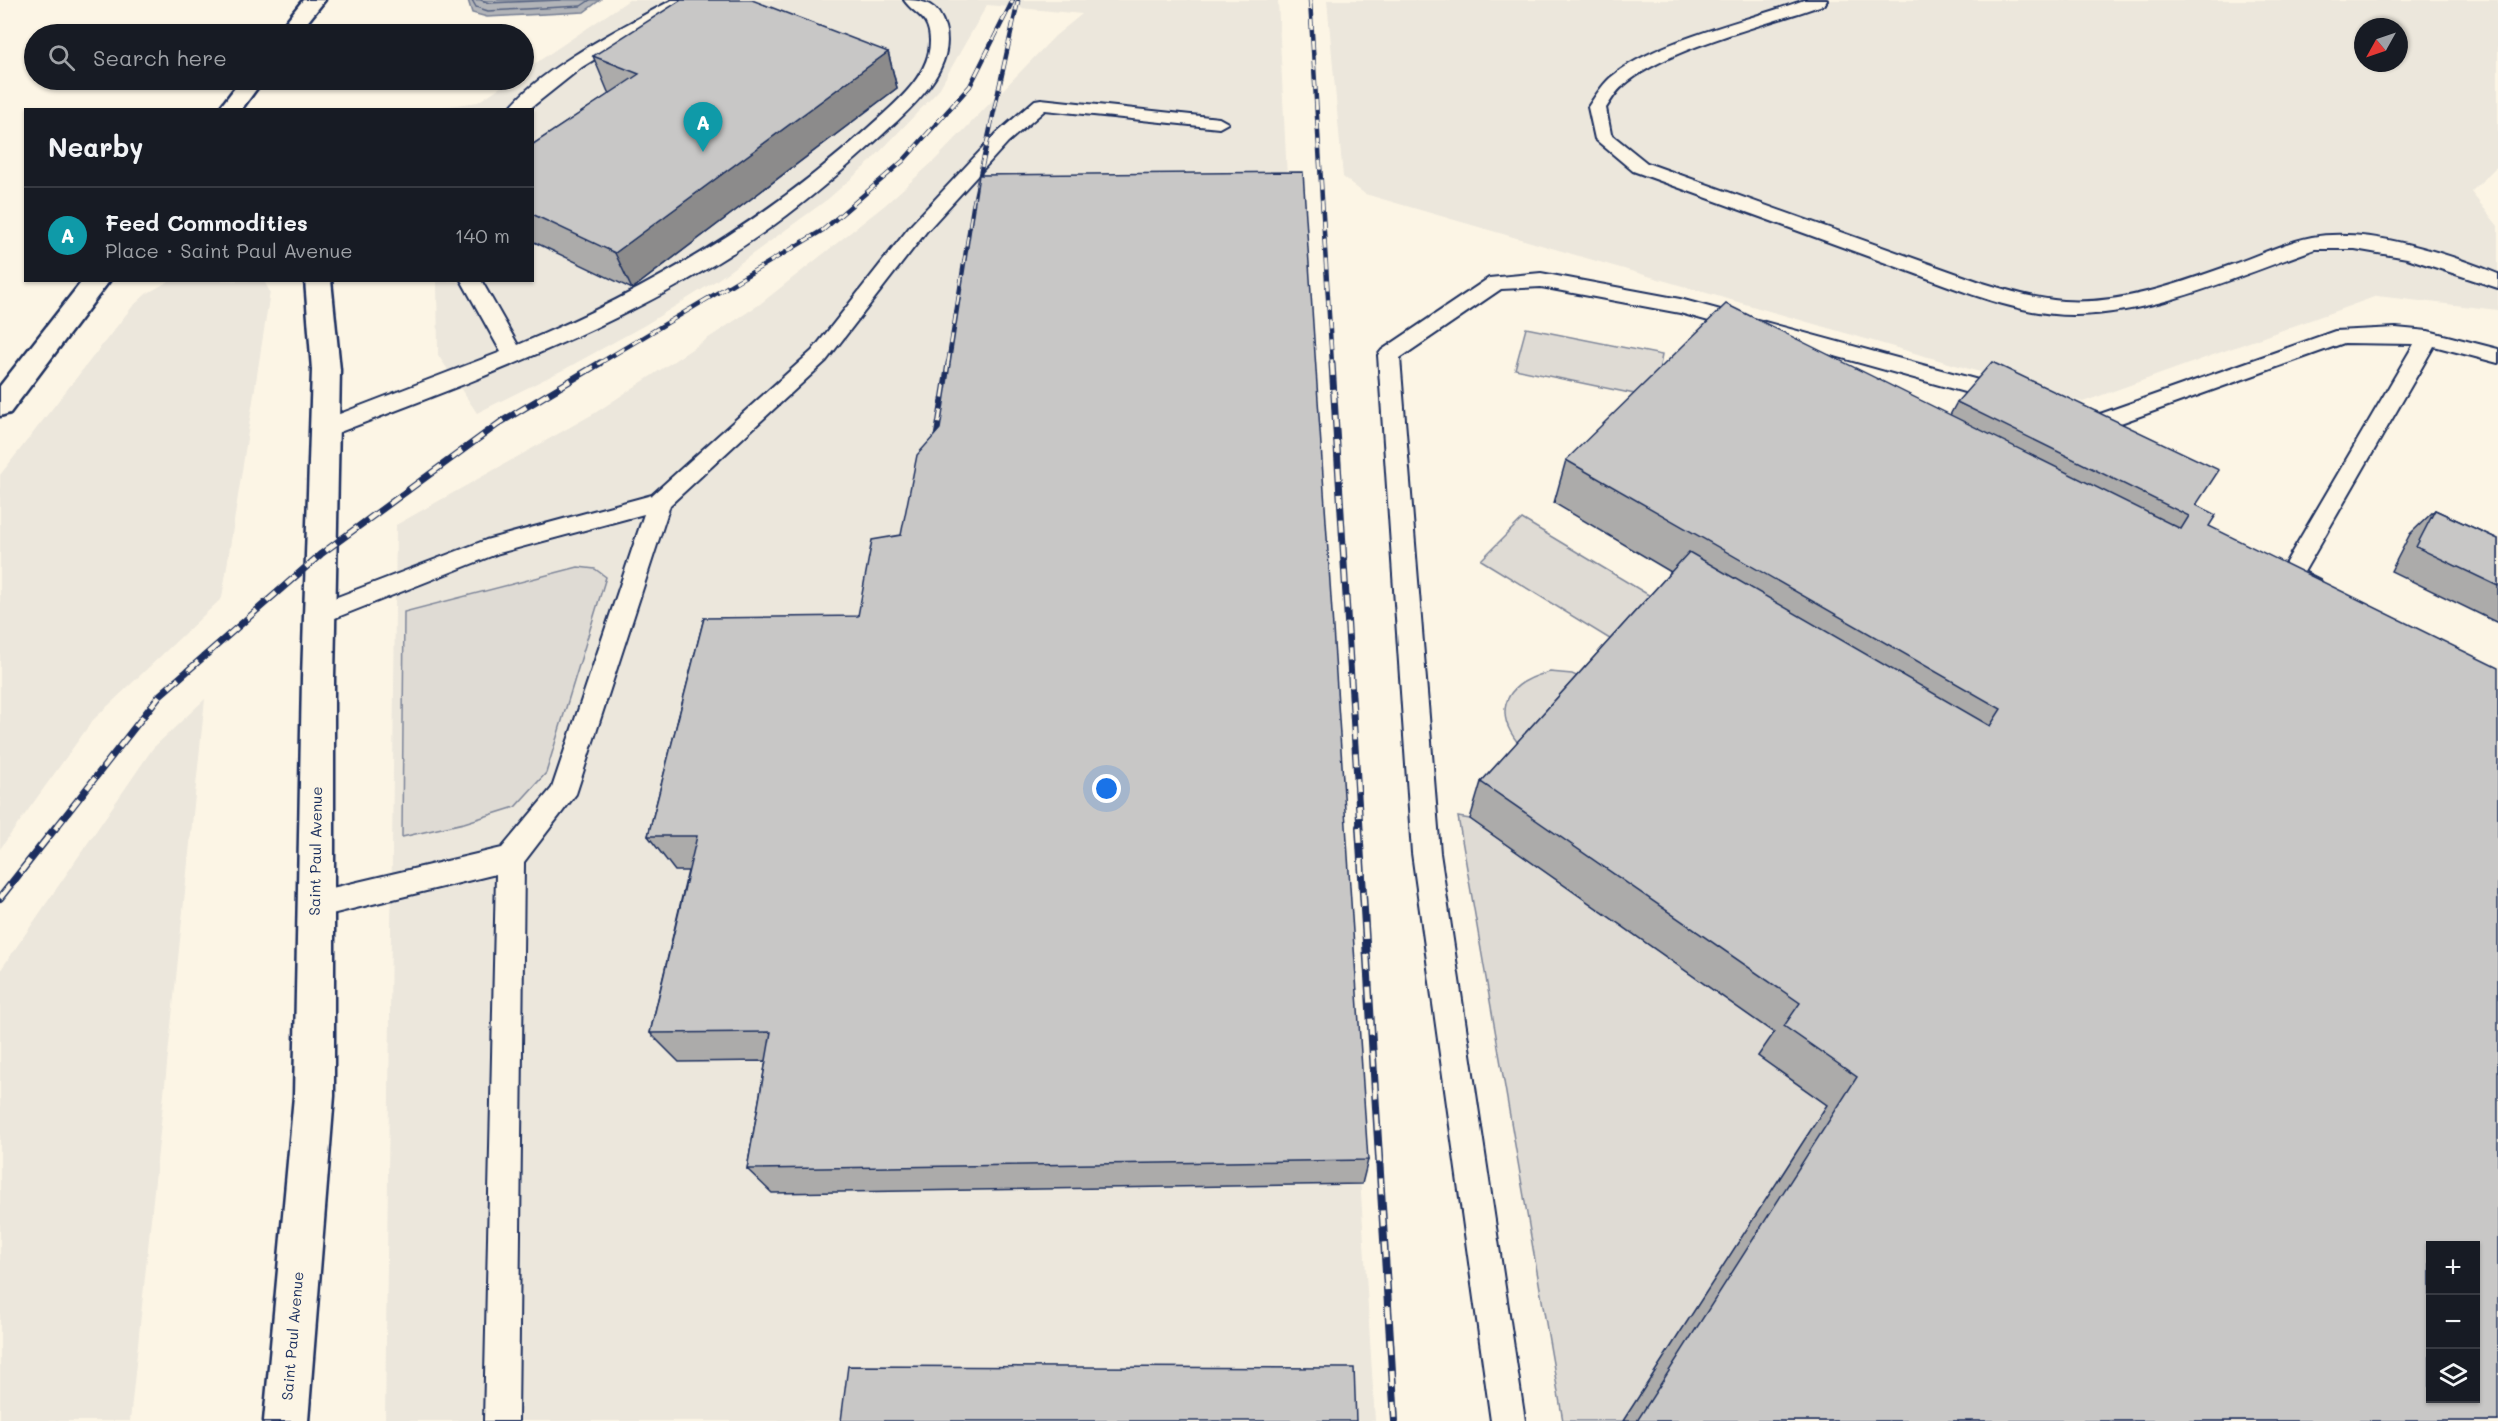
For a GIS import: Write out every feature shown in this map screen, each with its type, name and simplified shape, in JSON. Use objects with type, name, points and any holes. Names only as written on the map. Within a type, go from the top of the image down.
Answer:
[{"type":"street","points":[[295,24],[314,0]]},
{"type":"street","points":[[231,108],[244,90]]},
{"type":"street","points":[[0,405],[95,282]]},
{"type":"street","name":"Saint Paul Avenue","points":[[286,1421],[314,1096],[315,905],[326,370],[318,282]]},
{"type":"lane","points":[[520,108],[553,79],[615,38],[684,0]]},
{"type":"lane","points":[[324,429],[514,356],[648,293],[716,253],[777,213],[859,150],[903,105],[933,68],[941,41],[932,15],[912,0]]},
{"type":"lane","points":[[1819,0],[1678,49],[1629,73],[1611,85],[1599,99],[1594,112],[1598,128],[1621,156],[1640,167],[1976,288],[2031,303],[2074,308],[2113,305],[2152,296],[2313,243],[2334,239],[2433,258],[2498,281]]},
{"type":"lane","points":[[320,614],[494,546],[660,501],[819,356],[919,228],[1002,138],[1041,104],[1219,123]]},
{"type":"lane","points":[[1508,1421],[1426,854],[1389,355],[1496,283],[1541,280],[1680,306],[2022,400]]},
{"type":"lane","points":[[472,282],[514,356]]},
{"type":"lane","points":[[2056,409],[2101,422],[2342,336],[2396,335],[2428,338],[2498,356]]},
{"type":"lane","points":[[2332,597],[2290,576],[2428,338]]},
{"type":"lane","points":[[315,905],[510,858],[563,794],[660,501]]},
{"type":"lane","points":[[501,1421],[510,858]]},
{"type":"shaded area","points":[[629,0],[1278,0],[1289,217],[1301,218],[1375,1421],[385,1421],[396,525],[595,413],[760,304],[885,205],[935,160],[1055,36],[1082,14],[987,5],[938,91],[870,162],[828,199],[717,280],[645,325],[565,369],[477,413],[438,355],[437,282],[534,282],[534,108],[435,108],[478,102],[496,90],[534,90],[534,64]]},
{"type":"shaded area","points":[[1327,0],[2498,0],[2498,165],[2471,192],[2498,226],[2498,310],[2377,296],[2083,402],[1365,194],[1343,177]]},
{"type":"shaded area","points":[[167,282],[265,282],[270,292],[222,598],[93,720],[0,849],[0,475],[132,307],[146,294]]},
{"type":"shaded area","points":[[1526,328],[1662,355],[1654,398],[1515,369]]},
{"type":"shaded area","points":[[1522,519],[1652,597],[1613,641],[1481,560]]},
{"type":"shaded area","points":[[578,567],[595,569],[606,577],[546,773],[515,807],[464,823],[402,837],[404,612]]},
{"type":"shaded area","points":[[1550,672],[1572,674],[1592,683],[1528,754],[1516,741],[1509,728],[1505,715],[1506,704],[1511,694],[1520,685],[1533,677]]},
{"type":"shaded area","points":[[205,699],[130,1421],[0,1421],[0,971],[153,748]]},
{"type":"shaded area","points":[[1458,817],[1470,819],[1774,1033],[1758,1056],[1827,1105],[1623,1421],[1563,1421]]},
{"type":"water","points":[[468,0],[600,0],[584,12],[487,17],[472,13]]},
{"type":"building","points":[[681,0],[752,0],[888,52],[615,253],[534,215],[534,144],[639,74],[593,56]]},
{"type":"building","points":[[1303,172],[1368,1160],[747,1169],[771,1032],[650,1033],[697,836],[648,836],[704,618],[858,616],[872,540],[901,535],[917,455],[940,429],[979,175]]},
{"type":"building","points":[[1726,304],[2181,529],[2189,516],[1957,402],[1992,362],[2219,470],[2196,505],[2216,515],[2209,526],[2498,668],[2498,1421],[1637,1421],[1857,1077],[1784,1026],[1800,1003],[1481,782],[1689,552],[1990,726],[2001,709],[1566,460]]},
{"type":"building","points":[[2435,510],[2498,539],[2498,586],[2416,547]]},
{"type":"building","points":[[848,1366],[1354,1368],[1356,1421],[841,1421]]},
{"type":"railway","points":[[598,364],[823,230],[903,161],[970,86],[1013,0]]},
{"type":"railway","points":[[1310,0],[1332,364]]},
{"type":"railway","points":[[948,364],[973,207],[1018,1]]},
{"type":"railway","points":[[55,829],[160,695],[321,554],[501,422],[600,363]]},
{"type":"railway","points":[[935,449],[949,363]]},
{"type":"railway","points":[[1332,363],[1360,829]]},
{"type":"railway","points":[[0,898],[56,827]]},
{"type":"railway","points":[[1359,827],[1395,1421]]},
{"type":"place","name":"Feed Commodities","points":[[703,152]]}]
